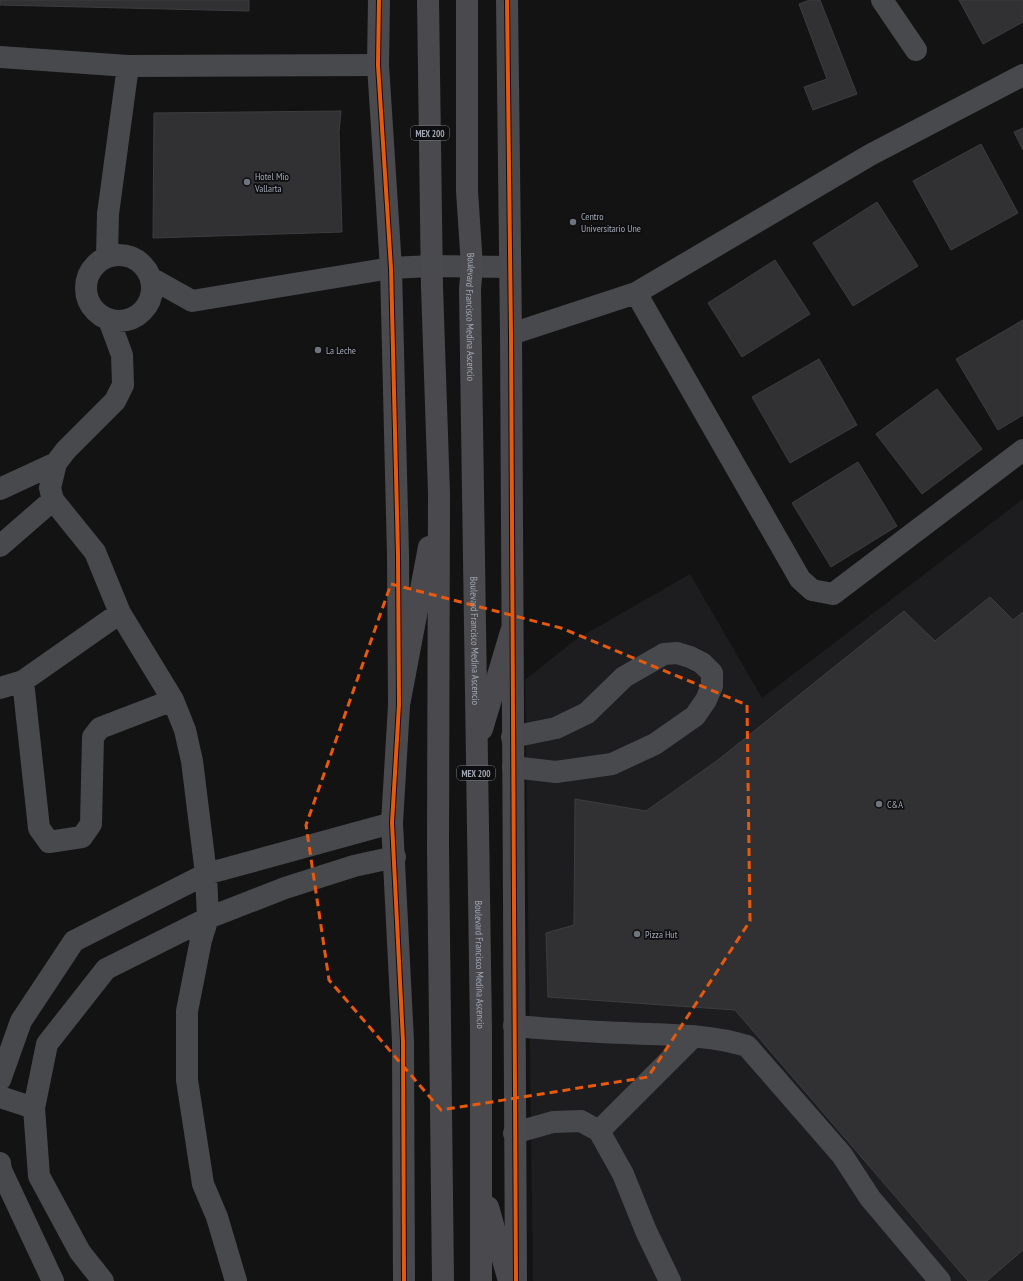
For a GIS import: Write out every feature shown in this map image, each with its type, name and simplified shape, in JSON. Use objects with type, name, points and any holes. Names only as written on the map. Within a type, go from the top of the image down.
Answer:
[{"type":"main road","points":[[379,0],[378,64],[391,268],[399,705],[392,822],[403,1041],[404,1281]]},
{"type":"main road","name":"MEX 200","points":[[428,0],[432,266],[439,493],[438,849],[443,1281]]},
{"type":"main road","name":"Boulevard Francisco Medina Ascencio","points":[[467,0],[467,191],[472,266],[470,289],[481,1030],[481,1281]]},
{"type":"main road","points":[[507,0],[511,334],[511,632],[516,1281]]},
{"type":"main road","points":[[399,705],[439,493]]},
{"type":"main road","points":[[476,750],[511,632]]},
{"type":"main road","points":[[481,1180],[509,1281]]},
{"type":"lane","points":[[882,0],[916,50]]},
{"type":"lane","points":[[0,57],[128,66],[378,64]]},
{"type":"lane","points":[[107,256],[108,214],[128,66]]},
{"type":"lane","points":[[511,334],[636,293],[870,155],[1023,75]]},
{"type":"lane","points":[[120,254],[134,258],[144,266],[151,278],[152,290],[150,302],[142,312],[133,319],[121,322],[109,320],[98,315],[90,306],[86,295],[85,283],[89,272],[97,263],[107,256],[120,254]]},
{"type":"lane","points":[[151,278],[192,300],[391,268],[432,266],[510,267]]},
{"type":"lane","points":[[636,293],[800,579],[812,590],[833,594],[1023,450]]},
{"type":"lane","points":[[109,320],[122,355],[123,384],[115,401],[66,450],[56,464],[50,488],[53,500],[95,552],[120,614],[173,700],[184,730],[192,760],[206,874],[208,918],[201,940],[187,1011],[187,1080],[203,1184],[217,1217],[236,1281]]},
{"type":"lane","points":[[0,490],[56,464]]},
{"type":"lane","points":[[0,546],[53,500]]},
{"type":"lane","points":[[0,688],[23,681],[120,614]]},
{"type":"lane","points":[[512,736],[556,728],[587,713],[624,677],[664,654],[677,653],[690,657],[702,663],[712,673],[712,686],[706,700],[695,716],[655,744],[612,764],[556,772],[513,767]]},
{"type":"lane","points":[[23,681],[39,828],[49,842],[82,837],[91,824],[93,737],[100,728],[173,700]]},
{"type":"lane","points":[[0,1080],[21,1021],[74,941],[206,874],[392,822]]},
{"type":"lane","points":[[103,1281],[80,1252],[39,1176],[34,1108],[47,1044],[106,969],[208,918],[285,888],[354,866],[394,857]]},
{"type":"lane","points":[[514,1026],[589,1032],[694,1036],[732,1041],[747,1046],[842,1155],[870,1198],[940,1281]]},
{"type":"lane","points":[[599,1131],[694,1036]]},
{"type":"lane","points":[[0,1097],[34,1108]]},
{"type":"lane","points":[[514,1133],[553,1122],[581,1121],[599,1131],[623,1174],[646,1231],[670,1281]]},
{"type":"lane","points":[[0,1168],[39,1176]]},
{"type":"lane","points":[[0,1168],[53,1281]]},
{"type":"highlighted area","points":[[391,584],[561,628],[747,705],[750,921],[648,1077],[441,1110],[329,980],[306,825]]},
{"type":"shaded area","points":[[1023,499],[1023,1281],[533,1281],[525,680],[575,640],[690,574],[762,698]]},
{"type":"building","points":[[0,0],[249,0],[249,11],[0,5]]},
{"type":"building","points":[[810,0],[820,0],[857,94],[813,110],[804,87],[827,79],[799,4]]},
{"type":"building","points":[[959,0],[1023,0],[1023,22],[983,44]]},
{"type":"building","name":"Hotel Mio Vallarta","points":[[341,111],[339,132],[342,232],[153,238],[154,113]]},
{"type":"building","points":[[1023,128],[1023,150],[1014,132]]},
{"type":"building","points":[[981,144],[1018,213],[951,250],[913,181]]},
{"type":"building","points":[[877,202],[918,266],[853,306],[813,243]]},
{"type":"building","points":[[775,260],[810,314],[742,357],[708,303]]},
{"type":"building","points":[[1023,320],[1023,415],[998,430],[956,359]]},
{"type":"building","points":[[819,359],[857,425],[790,463],[752,397]]},
{"type":"building","points":[[937,389],[982,449],[922,494],[876,434]]},
{"type":"building","points":[[858,462],[897,526],[831,567],[792,503]]},
{"type":"building","points":[[990,597],[1013,620],[1023,612],[1023,1250],[987,1281],[968,1281],[735,1010],[548,997],[546,933],[574,925],[575,799],[646,811],[718,760],[904,611],[935,641]]},
{"type":"cycle path","points":[[379,0],[378,65],[391,268],[398,555],[399,705],[392,823],[403,1041],[404,1281]]},
{"type":"cycle path","points":[[507,0],[511,334],[516,1281]]},
{"type":"place","name":"Hotel Mio Vallarta","points":[[247,182]]},
{"type":"place","name":"Centro Universitario Une","points":[[573,222]]},
{"type":"place","name":"La Leche","points":[[318,350]]},
{"type":"place","name":"C&A","points":[[879,804]]},
{"type":"place","name":"Pizza Hut","points":[[637,934]]}]
